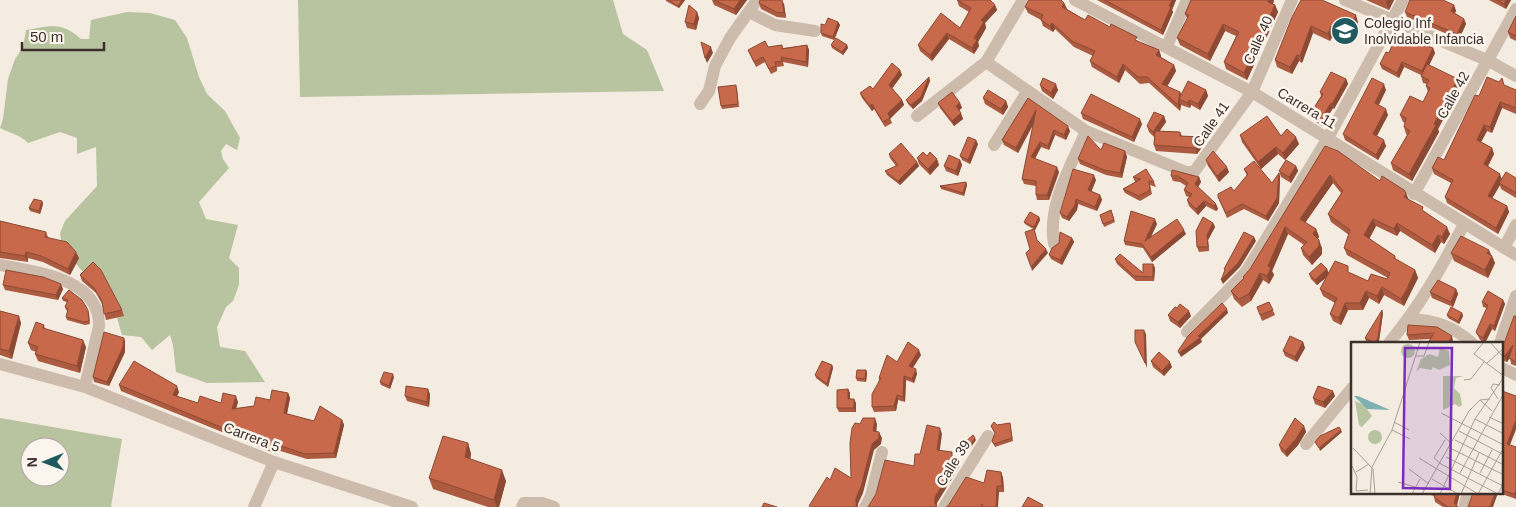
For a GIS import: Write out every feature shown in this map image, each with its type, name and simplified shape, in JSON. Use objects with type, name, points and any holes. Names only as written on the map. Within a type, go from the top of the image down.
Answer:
[{"type":"street","points":[[700,104],[709,91],[715,66],[726,45],[757,0]]},
{"type":"street","points":[[918,116],[986,62],[1023,0]]},
{"type":"street","name":"Carrera 11","points":[[1078,0],[1252,92],[1328,138],[1414,194],[1516,255]]},
{"type":"street","points":[[1167,46],[1187,0]]},
{"type":"street","name":"Calle 40","points":[[1252,92],[1292,0]]},
{"type":"street","points":[[1345,0],[1489,61],[1516,76]]},
{"type":"street","points":[[1187,332],[1246,272],[1328,138],[1403,0]]},
{"type":"street","name":"Calle 42","points":[[1414,194],[1516,9]]},
{"type":"street","points":[[749,12],[775,25],[815,31]]},
{"type":"street","points":[[986,62],[1086,131],[1056,202],[1052,230],[1054,244]]},
{"type":"street","points":[[994,145],[1027,92]]},
{"type":"street","name":"Calle 41","points":[[1086,131],[1186,172],[1194,172],[1252,92]]},
{"type":"street","points":[[1391,342],[1435,281],[1464,224]]},
{"type":"street","points":[[1504,248],[1516,225]]},
{"type":"street","points":[[0,265],[58,279],[82,291],[94,304],[99,318],[99,326],[85,387]]},
{"type":"street","points":[[1500,342],[1516,296]]},
{"type":"street","points":[[1410,318],[1440,322],[1462,334],[1471,342]]},
{"type":"street","name":"Carrera 5","points":[[0,364],[85,387],[274,462],[412,507]]},
{"type":"street","points":[[1504,369],[1516,376]]},
{"type":"street","points":[[1306,444],[1351,389]]},
{"type":"street","name":"Calle 39","points":[[944,507],[988,436]]},
{"type":"street","points":[[865,507],[871,496],[882,452]]},
{"type":"street","points":[[254,507],[274,462]]},
{"type":"street","points":[[1464,507],[1468,494]]},
{"type":"street","points":[[522,507],[524,503],[532,502],[554,507]]},
{"type":"green space","points":[[298,0],[613,0],[623,34],[647,50],[664,91],[300,97]]},
{"type":"green space","points":[[127,12],[150,13],[175,20],[187,38],[199,77],[207,94],[225,111],[240,138],[237,150],[226,144],[221,151],[223,159],[229,168],[199,202],[206,219],[238,225],[229,258],[239,268],[239,285],[233,301],[226,307],[217,327],[220,347],[245,351],[265,382],[207,383],[176,372],[170,335],[152,350],[141,337],[122,335],[115,311],[95,282],[81,270],[62,246],[60,233],[65,221],[97,186],[96,147],[77,154],[77,138],[60,132],[28,143],[0,128],[3,119],[8,79],[15,59],[23,47],[26,30],[42,27],[62,27],[68,29],[81,39],[89,39],[91,20]]},
{"type":"green space","points":[[0,418],[122,439],[111,507],[0,507]]},
{"type":"building","points":[[668,0],[682,0],[678,6]]},
{"type":"building","points":[[714,0],[740,0],[734,9]]},
{"type":"building","points":[[760,0],[782,0],[784,13],[776,12],[759,3]]},
{"type":"building","points":[[957,0],[990,0],[995,5],[981,20],[984,22],[974,38],[977,40],[972,48],[947,33],[930,55],[918,45],[941,13],[960,28],[971,8]]},
{"type":"building","points":[[1029,0],[1061,0],[1064,3],[1062,7],[1085,20],[1088,15],[1110,27],[1111,24],[1137,37],[1135,40],[1159,50],[1156,55],[1174,65],[1162,84],[1180,92],[1178,105],[1147,77],[1138,77],[1123,64],[1117,77],[1090,61],[1095,51],[1072,41],[1052,23],[1050,26],[1041,20],[1043,15],[1025,7]]},
{"type":"building","points":[[1105,0],[1172,0],[1161,30]]},
{"type":"building","points":[[1191,0],[1269,0],[1268,2],[1275,5],[1244,73],[1224,62],[1239,32],[1223,24],[1208,54],[1177,38],[1189,15],[1185,14]]},
{"type":"building","points":[[1301,0],[1322,0],[1356,15],[1346,34],[1331,26],[1328,34],[1311,26],[1300,56],[1297,55],[1290,67],[1275,60]]},
{"type":"building","points":[[1410,0],[1443,0],[1454,5],[1451,11],[1464,19],[1457,34],[1405,12]]},
{"type":"building","points":[[1497,0],[1506,0],[1504,4]]},
{"type":"building","points":[[689,5],[697,12],[694,24],[685,22]]},
{"type":"building","points":[[1516,16],[1516,36],[1508,32]]},
{"type":"building","points":[[828,18],[838,22],[833,37],[821,33],[821,24],[825,25]]},
{"type":"building","points":[[1396,35],[1433,48],[1422,71],[1402,62],[1397,73],[1380,64],[1386,52],[1389,53]]},
{"type":"building","points":[[836,38],[847,45],[842,52],[831,45]]},
{"type":"building","points":[[765,41],[768,47],[782,45],[782,49],[807,45],[806,62],[781,57],[782,61],[775,62],[776,66],[769,69],[763,57],[754,62],[748,50]]},
{"type":"building","points":[[701,42],[711,47],[705,58]]},
{"type":"building","points":[[892,63],[900,70],[889,85],[902,100],[888,113],[890,118],[883,122],[872,104],[870,106],[860,93],[870,86],[873,89]]},
{"type":"building","points":[[1427,64],[1458,79],[1434,124],[1436,125],[1409,174],[1391,163],[1410,131],[1404,127],[1406,118],[1400,115],[1410,96],[1423,102],[1430,88],[1426,86],[1429,80],[1421,76]]},
{"type":"building","points":[[1331,72],[1346,79],[1320,121],[1310,114],[1323,94],[1320,92]]},
{"type":"building","points":[[929,77],[921,97],[911,105],[906,100]]},
{"type":"building","points":[[1487,77],[1499,82],[1502,78],[1504,85],[1516,90],[1516,108],[1500,102],[1490,127],[1484,125],[1477,140],[1492,148],[1484,164],[1500,174],[1488,196],[1507,206],[1496,228],[1445,197],[1453,180],[1432,168],[1438,157],[1444,160],[1475,95],[1479,96]]},
{"type":"building","points":[[1043,78],[1056,84],[1051,93],[1040,85]]},
{"type":"building","points":[[1372,78],[1384,84],[1375,103],[1386,109],[1373,134],[1384,140],[1376,155],[1343,134]]},
{"type":"building","points":[[1188,81],[1206,90],[1198,104],[1189,100],[1188,103],[1179,99]]},
{"type":"building","points":[[736,85],[738,104],[721,106],[718,87]]},
{"type":"building","points":[[988,90],[1006,101],[1001,109],[983,98]]},
{"type":"building","points":[[952,92],[960,103],[956,106],[961,113],[952,121],[938,103]]},
{"type":"building","points":[[1091,94],[1140,119],[1132,137],[1081,113]]},
{"type":"building","points":[[1028,98],[1068,126],[1064,135],[1054,130],[1048,146],[1040,142],[1031,157],[1057,167],[1047,195],[1036,195],[1036,181],[1022,179],[1036,110],[1016,148],[1002,140]]},
{"type":"building","points":[[1154,112],[1164,116],[1153,132],[1147,126]]},
{"type":"building","points":[[1267,116],[1281,136],[1287,129],[1296,137],[1283,153],[1276,147],[1258,162],[1240,135]]},
{"type":"building","points":[[1155,131],[1180,132],[1180,136],[1203,137],[1195,148],[1154,145]]},
{"type":"building","points":[[1088,136],[1101,150],[1104,143],[1125,151],[1120,173],[1104,170],[1078,159]]},
{"type":"building","points":[[968,137],[976,140],[968,160],[960,156]]},
{"type":"building","points":[[901,143],[917,162],[898,181],[885,171],[898,165],[889,154]]},
{"type":"building","points":[[1325,146],[1338,151],[1380,181],[1382,176],[1404,190],[1406,193],[1404,197],[1423,207],[1422,210],[1447,227],[1442,237],[1438,235],[1432,245],[1397,223],[1394,229],[1373,219],[1364,235],[1395,256],[1394,258],[1415,270],[1407,289],[1401,299],[1382,287],[1377,296],[1366,291],[1360,303],[1345,303],[1339,318],[1330,314],[1337,298],[1320,289],[1335,261],[1348,266],[1348,272],[1368,281],[1371,274],[1387,279],[1390,273],[1344,248],[1350,230],[1328,214],[1343,191],[1330,175],[1300,219],[1316,229],[1313,234],[1319,240],[1319,246],[1309,257],[1301,248],[1307,242],[1285,227],[1268,266],[1271,268],[1267,276],[1260,273],[1249,294],[1239,299],[1231,291],[1250,269]]},
{"type":"building","points":[[1213,151],[1227,167],[1217,176],[1206,160]]},
{"type":"building","points":[[923,152],[927,156],[930,152],[937,159],[928,169],[917,158]]},
{"type":"building","points":[[949,155],[960,160],[956,171],[944,166]]},
{"type":"building","points":[[1286,160],[1296,166],[1289,177],[1279,171]]},
{"type":"building","points":[[1254,161],[1272,183],[1279,173],[1277,198],[1266,216],[1242,204],[1226,213],[1218,194],[1231,187],[1234,191],[1248,174],[1244,169]]},
{"type":"building","points":[[1073,169],[1094,175],[1088,190],[1100,195],[1095,207],[1076,199],[1075,205],[1067,217],[1060,213]]},
{"type":"building","points":[[1146,169],[1154,182],[1149,181],[1150,190],[1139,196],[1123,189],[1141,179],[1133,177]]},
{"type":"building","points":[[1172,170],[1199,177],[1195,184],[1216,204],[1214,206],[1204,201],[1196,209],[1187,200],[1192,194],[1184,190],[1188,183],[1178,176],[1171,176]]},
{"type":"building","points":[[1506,172],[1516,178],[1516,193],[1499,183]]},
{"type":"building","points":[[966,182],[963,193],[940,186]]},
{"type":"building","points":[[34,199],[42,201],[39,211],[29,208]]},
{"type":"building","points":[[1111,210],[1114,220],[1103,224],[1100,215]]},
{"type":"building","points":[[1131,211],[1155,219],[1145,241],[1177,219],[1184,230],[1151,257],[1142,244],[1124,241]]},
{"type":"building","points":[[1030,212],[1039,217],[1034,227],[1024,222]]},
{"type":"building","points":[[1203,217],[1213,223],[1207,235],[1208,247],[1197,247],[1196,231]]},
{"type":"building","points":[[0,221],[46,232],[45,237],[67,242],[76,252],[68,269],[41,256],[26,252],[25,256],[0,252]]},
{"type":"building","points":[[1034,229],[1037,240],[1046,249],[1031,267],[1026,253],[1030,249],[1025,232]]},
{"type":"building","points":[[1060,232],[1072,238],[1060,260],[1049,255],[1052,248],[1059,243]]},
{"type":"building","points":[[1244,232],[1254,237],[1238,263],[1221,280],[1224,269]]},
{"type":"building","points":[[1461,236],[1489,250],[1487,253],[1492,256],[1485,270],[1451,253]]},
{"type":"building","points":[[1120,254],[1143,273],[1143,264],[1153,264],[1153,277],[1134,276],[1115,259]]},
{"type":"building","points":[[93,262],[101,270],[122,310],[104,314],[102,301],[94,288],[80,275]]},
{"type":"building","points":[[1321,263],[1327,269],[1315,280],[1309,274]]},
{"type":"building","points":[[6,270],[43,277],[61,284],[56,295],[3,285]]},
{"type":"building","points":[[1438,280],[1456,289],[1451,302],[1430,292]]},
{"type":"building","points":[[69,290],[82,300],[88,310],[89,321],[84,322],[66,317],[68,309],[65,307],[68,300],[62,298]]},
{"type":"building","points":[[1488,291],[1503,300],[1494,326],[1490,324],[1483,338],[1476,332],[1488,305],[1482,302]]},
{"type":"building","points":[[1269,302],[1273,310],[1260,315],[1257,307]]},
{"type":"building","points":[[1222,303],[1227,309],[1198,336],[1200,338],[1179,353],[1178,351],[1188,336]]},
{"type":"building","points":[[1180,304],[1189,311],[1178,322],[1168,315]]},
{"type":"building","points":[[1451,307],[1462,313],[1458,321],[1447,315]]},
{"type":"building","points":[[1382,310],[1378,338],[1376,342],[1365,338]]},
{"type":"building","points":[[0,311],[19,316],[9,351],[0,349]]},
{"type":"building","points":[[1514,316],[1516,316],[1516,362],[1509,358],[1513,345],[1504,356],[1505,341]]},
{"type":"building","points":[[36,322],[44,325],[43,328],[83,340],[77,366],[35,354],[38,347],[28,343]]},
{"type":"building","points":[[1408,325],[1437,327],[1452,336],[1449,342],[1429,342],[1434,333],[1407,335]]},
{"type":"building","points":[[1135,330],[1144,330],[1145,363],[1135,342]]},
{"type":"building","points":[[104,332],[124,338],[123,347],[107,382],[93,377]]},
{"type":"building","points":[[1290,336],[1303,342],[1295,357],[1283,351]]},
{"type":"building","points":[[908,342],[919,350],[909,366],[916,369],[912,379],[904,376],[903,397],[897,395],[894,406],[872,407],[872,394],[881,378],[879,378],[887,355],[897,362]]},
{"type":"building","points":[[1159,352],[1170,362],[1162,371],[1151,361]]},
{"type":"building","points":[[134,361],[177,386],[173,395],[198,403],[200,396],[221,403],[223,393],[236,396],[232,409],[254,406],[256,397],[270,400],[272,390],[288,393],[284,413],[314,421],[320,406],[342,420],[334,453],[305,454],[275,444],[274,449],[119,385]]},
{"type":"building","points":[[822,361],[832,365],[827,384],[815,375]]},
{"type":"building","points":[[857,370],[866,370],[865,379],[856,378]]},
{"type":"building","points":[[384,372],[393,374],[389,386],[380,382]]},
{"type":"building","points":[[406,386],[428,389],[427,402],[405,396]]},
{"type":"building","points":[[1318,386],[1333,391],[1323,402],[1313,398]]},
{"type":"building","points":[[848,389],[848,399],[854,399],[854,408],[837,408],[837,390]]},
{"type":"building","points":[[1504,392],[1516,396],[1516,420],[1507,444],[1516,447],[1516,491],[1514,494],[1504,491]]},
{"type":"building","points":[[863,418],[875,418],[873,431],[879,432],[879,438],[872,444],[861,487],[856,498],[856,505],[858,507],[809,506],[827,477],[830,480],[835,468],[851,478],[850,443],[852,428],[855,423],[860,424]]},
{"type":"building","points":[[1295,418],[1304,426],[1285,451],[1279,445]]},
{"type":"building","points":[[994,422],[997,425],[1010,423],[1012,438],[994,444],[992,441],[995,433],[991,426]]},
{"type":"building","points":[[927,425],[940,428],[937,450],[952,452],[952,457],[959,458],[935,497],[937,507],[868,507],[876,494],[885,460],[914,466],[915,454],[920,454]]},
{"type":"building","points":[[1339,427],[1341,430],[1319,448],[1315,442],[1320,436]]},
{"type":"building","points":[[973,435],[975,438],[968,448],[964,443]]},
{"type":"building","points":[[443,436],[468,443],[465,457],[502,470],[494,500],[429,478]]},
{"type":"building","points":[[987,470],[1001,472],[1002,486],[997,486],[996,507],[982,507],[982,504],[981,507],[946,507],[966,477],[984,483]]},
{"type":"building","points":[[1436,494],[1457,494],[1454,503],[1458,507],[1448,507],[1434,497]]},
{"type":"building","points":[[1473,494],[1495,494],[1490,507],[1468,507]]},
{"type":"building","points":[[1028,497],[1043,505],[1042,507],[1022,507]]},
{"type":"building","points":[[764,503],[777,507],[762,507]]},
{"type":"place","name":"Colegio Inf Inolvidable Infancia","points":[[1345,31]]}]
